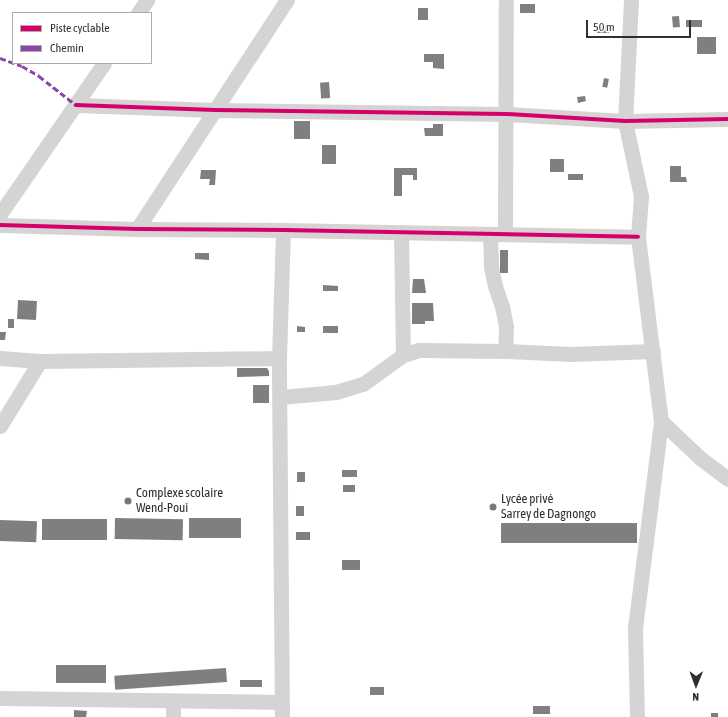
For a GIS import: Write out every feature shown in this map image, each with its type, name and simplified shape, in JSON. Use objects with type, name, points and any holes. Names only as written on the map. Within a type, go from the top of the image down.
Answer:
[{"type":"street","points":[[139,12],[147,0]]},
{"type":"street","points":[[137,229],[287,0]]},
{"type":"street","points":[[505,351],[506,327],[502,306],[495,286],[491,267],[497,234],[506,114],[506,0]]},
{"type":"street","points":[[631,0],[625,121],[641,196],[638,237],[661,421],[635,628],[637,717]]},
{"type":"street","points":[[0,214],[103,64]]},
{"type":"street","points":[[76,105],[215,110],[506,114],[625,121],[728,119]]},
{"type":"street","points":[[0,225],[137,229],[283,230],[638,237]]},
{"type":"street","points":[[282,717],[279,358],[283,230]]},
{"type":"street","points":[[401,232],[403,355]]},
{"type":"street","points":[[280,397],[336,392],[363,384],[403,355],[418,350],[505,351],[570,354],[653,351]]},
{"type":"street","points":[[0,358],[40,361],[279,358]]},
{"type":"street","points":[[0,426],[40,361]]},
{"type":"street","points":[[661,421],[700,458],[728,479]]},
{"type":"street","points":[[0,698],[281,702]]},
{"type":"street","points":[[173,701],[173,717]]},
{"type":"building","points":[[520,4],[535,4],[535,13],[520,13]]},
{"type":"building","points":[[418,8],[428,8],[428,20],[418,20]]},
{"type":"building","points":[[679,16],[680,27],[673,28],[672,17]]},
{"type":"building","points":[[686,20],[702,20],[702,27],[686,27]]},
{"type":"building","points":[[597,26],[609,26],[609,33],[597,33]]},
{"type":"building","points":[[697,37],[716,37],[716,54],[697,54]]},
{"type":"building","points":[[424,54],[444,54],[444,69],[433,68],[433,62],[424,62]]},
{"type":"building","points":[[604,78],[609,79],[607,88],[602,87]]},
{"type":"building","points":[[329,82],[330,98],[321,99],[320,83]]},
{"type":"building","points":[[585,96],[586,101],[578,103],[577,97]]},
{"type":"building","points":[[294,121],[310,121],[310,139],[294,139]]},
{"type":"building","points":[[433,124],[443,124],[443,136],[425,136],[424,128],[433,128]]},
{"type":"building","points":[[322,145],[336,145],[336,164],[322,164]]},
{"type":"building","points":[[550,159],[564,159],[564,172],[550,172]]},
{"type":"building","points":[[670,166],[681,166],[681,177],[686,177],[687,182],[670,182]]},
{"type":"building","points":[[394,168],[417,168],[417,180],[413,180],[413,175],[402,175],[402,196],[394,196]]},
{"type":"building","points":[[201,170],[216,170],[215,185],[209,185],[210,179],[200,179]]},
{"type":"building","points":[[568,174],[583,174],[583,180],[568,180]]},
{"type":"building","points":[[500,250],[508,250],[508,273],[500,273]]},
{"type":"building","points":[[195,253],[209,253],[209,260],[195,259]]},
{"type":"building","points":[[413,279],[424,279],[426,293],[412,293]]},
{"type":"building","points":[[323,285],[338,286],[338,291],[323,291]]},
{"type":"building","points":[[18,300],[37,301],[36,320],[17,319]]},
{"type":"building","points":[[412,303],[433,303],[434,321],[425,321],[425,324],[412,324]]},
{"type":"building","points":[[8,319],[14,319],[14,328],[8,328]]},
{"type":"building","points":[[297,326],[305,327],[305,332],[297,332]]},
{"type":"building","points":[[323,326],[338,326],[338,333],[323,333]]},
{"type":"building","points":[[0,332],[6,332],[5,340],[0,340]]},
{"type":"building","points":[[237,368],[267,368],[269,371],[269,376],[237,377]]},
{"type":"building","points":[[253,385],[269,385],[269,403],[253,403]]},
{"type":"building","points":[[342,470],[357,470],[357,477],[342,477]]},
{"type":"building","points":[[297,472],[305,472],[305,482],[297,482]]},
{"type":"building","points":[[343,485],[355,485],[355,492],[343,492]]},
{"type":"building","points":[[296,506],[304,506],[304,516],[296,516]]},
{"type":"building","points":[[115,518],[183,519],[183,540],[115,539]]},
{"type":"building","points":[[189,518],[241,518],[241,538],[189,538]]},
{"type":"building","points":[[42,519],[107,519],[107,540],[42,540]]},
{"type":"building","points":[[0,520],[37,521],[36,542],[0,541]]},
{"type":"building","points":[[501,523],[637,523],[637,543],[501,543]]},
{"type":"building","points":[[296,532],[310,532],[310,540],[296,540]]},
{"type":"building","points":[[342,560],[360,560],[360,570],[342,570]]},
{"type":"building","points":[[56,665],[106,665],[106,683],[56,683]]},
{"type":"building","points":[[226,668],[227,682],[115,690],[114,676]]},
{"type":"building","points":[[240,680],[262,680],[262,687],[240,687]]},
{"type":"building","points":[[370,687],[384,687],[384,695],[370,695]]},
{"type":"building","points":[[533,706],[550,706],[550,714],[533,714]]},
{"type":"building","points":[[74,710],[87,711],[86,717],[74,717]]},
{"type":"building","points":[[711,713],[718,713],[718,717],[711,717]]},
{"type":"marked path","points":[[0,58],[12,62]]},
{"type":"marked path","points":[[16,64],[39,76],[76,105]]},
{"type":"cycle path","points":[[76,105],[215,110],[506,114],[625,121],[728,119]]},
{"type":"cycle path","points":[[0,225],[137,229],[283,230],[638,237]]},
{"type":"place","name":"Complexe scolaire Wend-Poui","points":[[128,501]]},
{"type":"place","name":"Lycée privé Sarrey de Dagnongo","points":[[493,507]]}]
